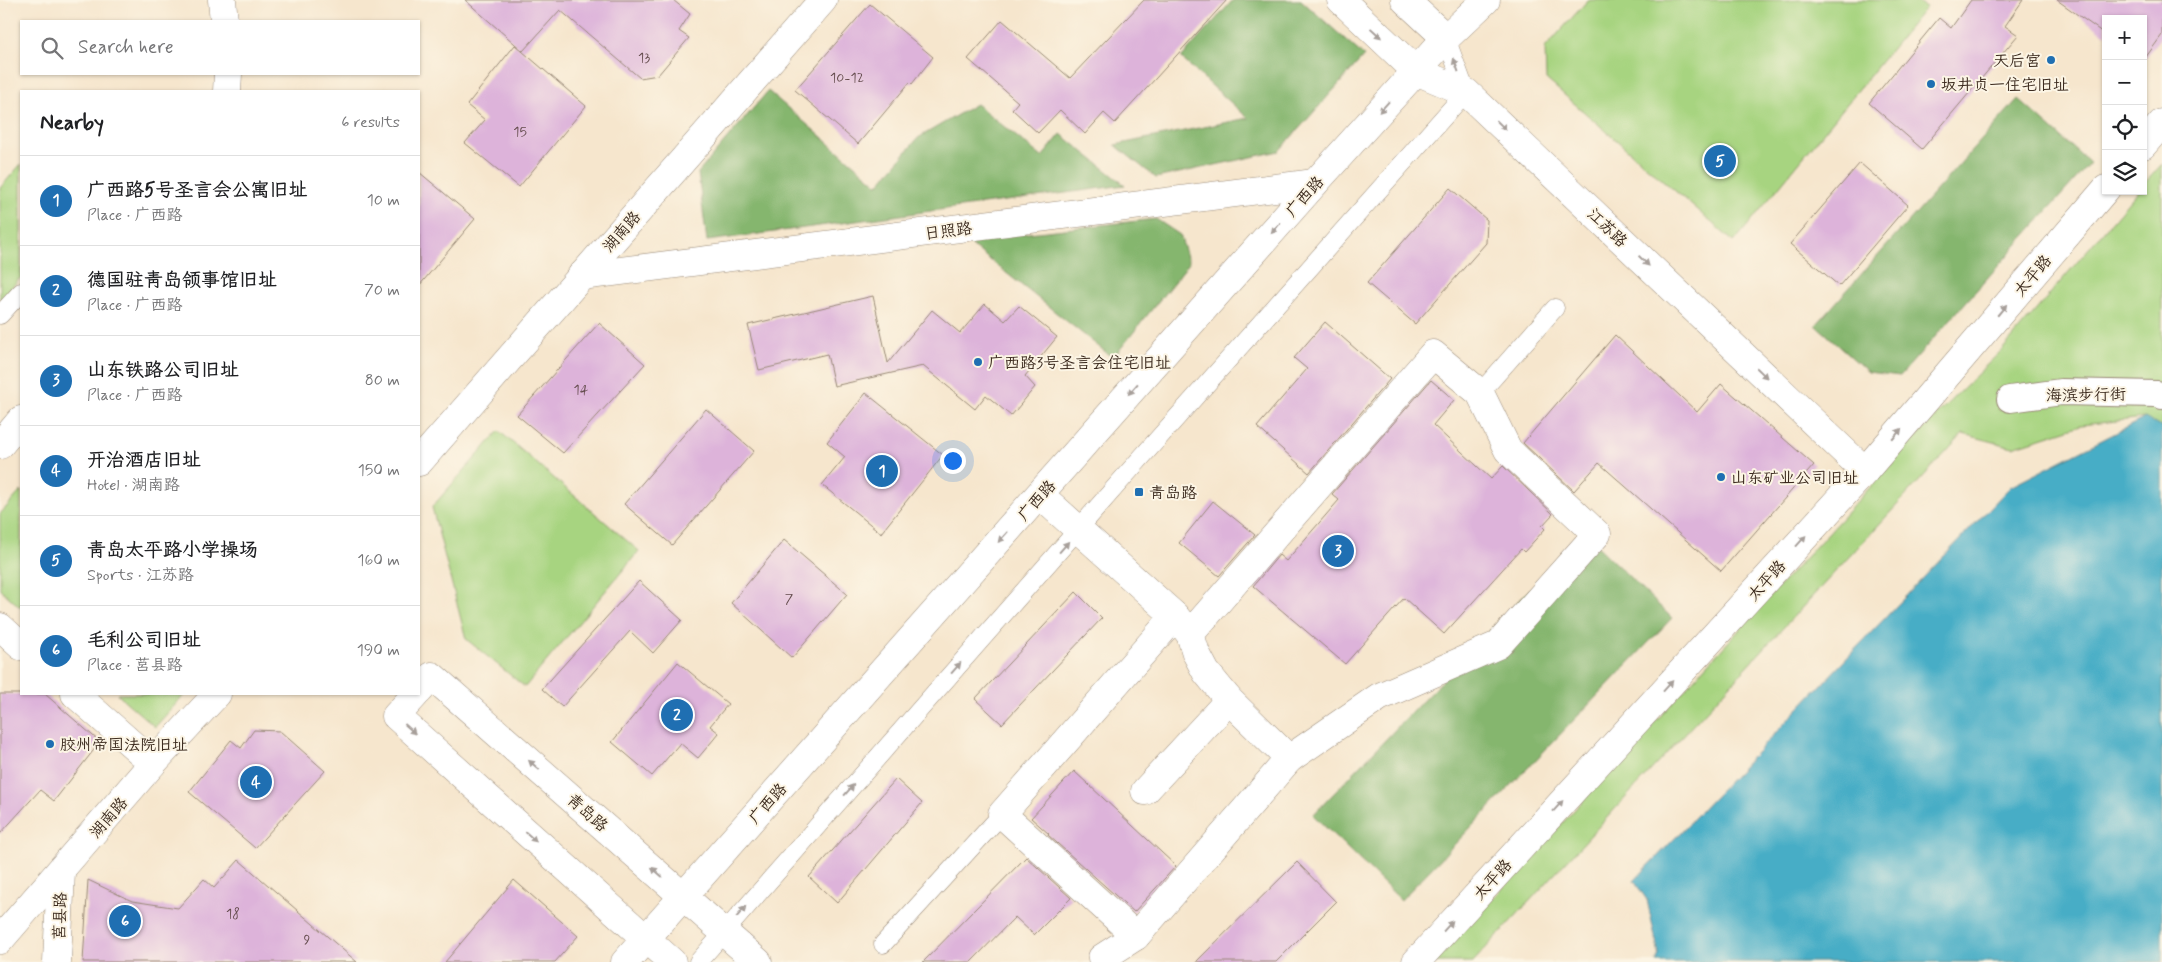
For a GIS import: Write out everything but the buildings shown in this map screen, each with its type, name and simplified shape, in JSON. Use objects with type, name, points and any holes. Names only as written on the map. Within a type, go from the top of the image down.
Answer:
[{"type":"street","points":[[222,0],[224,20]]},
{"type":"street","name":"湖南路","points":[[421,456],[823,0]]},
{"type":"street","name":"江苏路","points":[[1341,0],[1416,71],[1466,92],[1865,471]]},
{"type":"street","points":[[1405,0],[1446,38]]},
{"type":"street","name":"广西路","points":[[625,962],[1315,183],[1446,38],[1486,0]]},
{"type":"street","points":[[227,90],[228,75]]},
{"type":"street","points":[[2147,140],[2162,123]]},
{"type":"street","name":"日照路","points":[[581,276],[1315,183]]},
{"type":"street","name":"太平路","points":[[1416,962],[1865,471],[2102,194]]},
{"type":"street","points":[[1102,961],[1136,936],[1289,759],[1378,697],[1498,645],[1597,534],[1508,450],[1480,393],[1432,354],[1183,625],[1002,814],[1136,936]]},
{"type":"street","name":"海滨步行街","points":[[2010,399],[2061,392],[2157,394],[2162,396]]},
{"type":"street","points":[[0,445],[20,421]]},
{"type":"street","points":[[1040,495],[1183,625],[1206,672],[1229,700],[1289,759]]},
{"type":"street","points":[[0,627],[20,645]]},
{"type":"street","name":"青岛路","points":[[420,690],[432,676],[758,962]]},
{"type":"street","points":[[76,695],[153,763]]},
{"type":"street","name":"湖南路","points":[[0,940],[153,763],[216,695]]},
{"type":"street","points":[[415,695],[396,716],[672,962]]},
{"type":"street","points":[[1145,791],[1229,700]]},
{"type":"street","name":"莒县路","points":[[57,962],[61,871]]},
{"type":"lane","points":[[698,962],[1137,462],[1466,92],[1446,38]]},
{"type":"lane","points":[[0,315],[20,293]]},
{"type":"lane","points":[[1480,393],[1555,308]]},
{"type":"lane","points":[[883,944],[1002,814]]},
{"type":"green space","points":[[1233,0],[1301,0],[1364,56],[1279,151],[1156,178],[1115,145],[1248,118],[1181,58]]},
{"type":"green space","points":[[1588,0],[1914,0],[1926,7],[1734,242],[1546,79],[1545,48]]},
{"type":"green space","points":[[768,91],[878,185],[918,138],[976,104],[1042,157],[1061,134],[1125,185],[707,241],[698,173]]},
{"type":"green space","points":[[2018,99],[2090,163],[1900,376],[1868,372],[1816,325]]},
{"type":"green space","points":[[2162,164],[2162,428],[2144,418],[2081,425],[2013,447],[1963,434],[1473,962],[1435,962],[1940,411],[2002,350],[2135,195],[2147,195],[2147,181]]},
{"type":"green space","points":[[20,165],[20,278],[0,300],[0,188]]},
{"type":"green space","points":[[1156,219],[1180,235],[1189,263],[1113,358],[965,240]]},
{"type":"green space","points":[[499,431],[639,551],[525,687],[466,639],[432,507]]},
{"type":"green space","points":[[20,492],[20,607],[0,589],[0,514]]},
{"type":"green space","points":[[1584,533],[1672,618],[1401,900],[1313,815]]},
{"type":"green space","points":[[118,695],[184,695],[155,727]]},
{"type":"water","points":[[2145,418],[2162,428],[2162,962],[1656,962],[1659,954],[1647,900],[1634,881],[2010,487]]},
{"type":"place","name":"天后宫","points":[[2051,60]]},
{"type":"place","name":"坂井贞一住宅旧址","points":[[1931,84]]},
{"type":"place","name":"青岛太平路小学操场","points":[[1720,161]]},
{"type":"place","name":"广西路3号圣言会住宅旧址","points":[[978,362]]},
{"type":"place","name":"广西路5号圣言会公寓旧址","points":[[882,471]]},
{"type":"place","name":"山东矿业公司旧址","points":[[1721,477]]},
{"type":"place","name":"青岛路","points":[[1139,492]]},
{"type":"place","name":"山东铁路公司旧址","points":[[1338,551]]},
{"type":"place","name":"德国驻青岛领事馆旧址","points":[[677,715]]},
{"type":"place","name":"胶州帝国法院旧址","points":[[50,744]]},
{"type":"place","name":"开治酒店旧址","points":[[256,782]]},
{"type":"place","name":"毛利公司旧址","points":[[125,921]]}]
